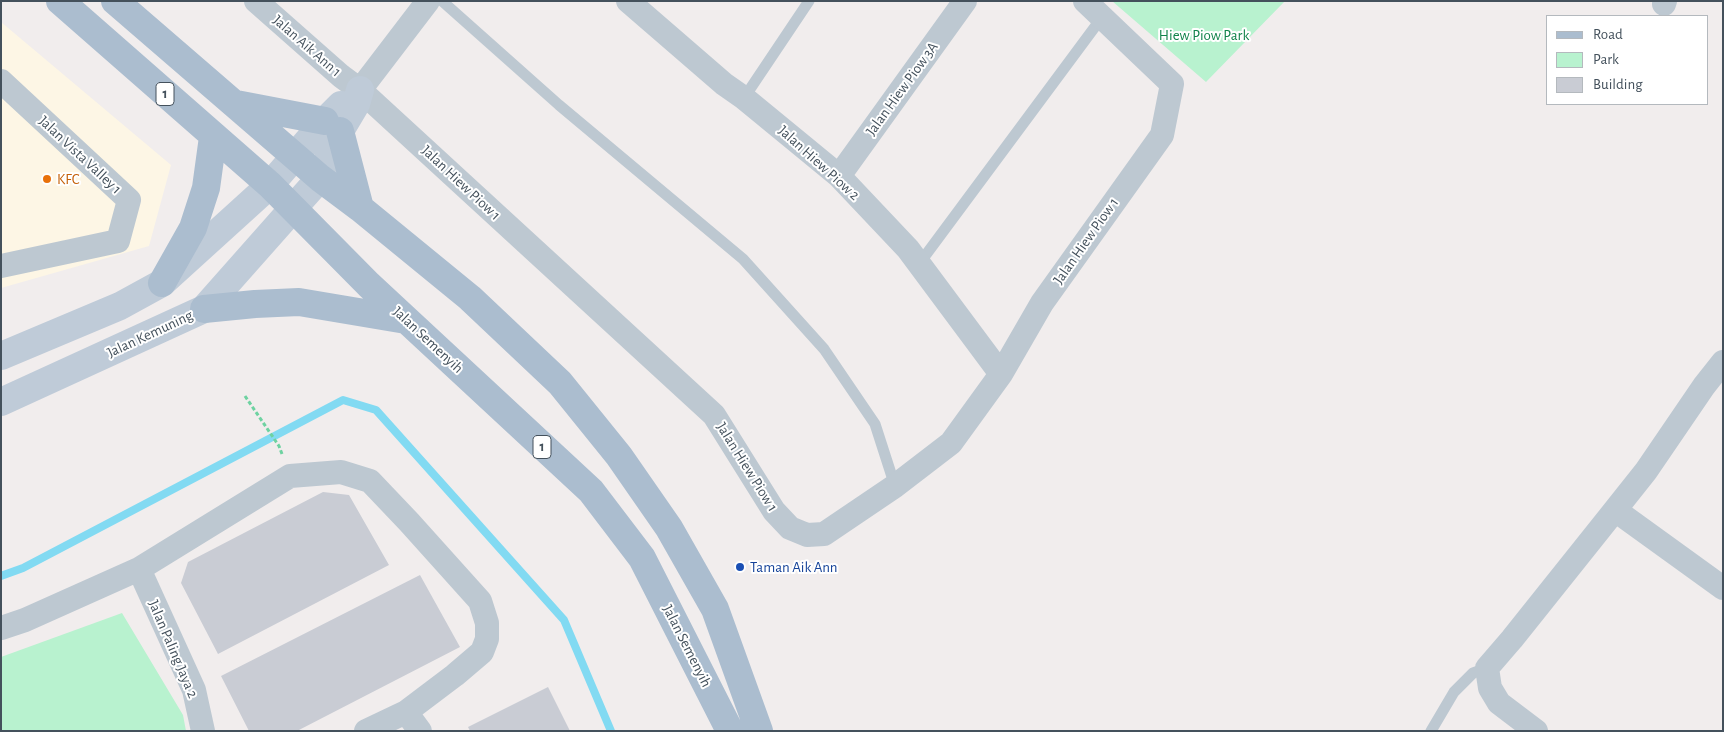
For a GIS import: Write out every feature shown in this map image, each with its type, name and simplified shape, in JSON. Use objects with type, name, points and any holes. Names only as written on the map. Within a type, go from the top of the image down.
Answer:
[{"type":"main road","name":"Jalan Semenyih","points":[[60,1],[270,186],[369,285],[592,491],[642,558],[730,731]]},
{"type":"main road","points":[[115,1],[320,178],[360,208],[470,298],[560,383],[619,456],[669,528],[715,610],[759,731]]},
{"type":"main road","points":[[235,104],[332,126],[360,208]]},
{"type":"main road","points":[[162,282],[193,228],[206,188],[213,137]]},
{"type":"main road","points":[[204,309],[299,302],[406,320]]},
{"type":"street","name":"Jalan Aik Ann 1","points":[[256,1],[341,76],[360,90]]},
{"type":"street","points":[[1,356],[120,306],[162,282],[270,186],[295,156],[332,126],[428,1]]},
{"type":"street","name":"Jalan Hiew Piow 2","points":[[628,1],[724,84],[744,98],[839,176],[908,249],[1001,374]]},
{"type":"street","name":"Jalan Hiew Piow 3A","points":[[839,176],[965,1]]},
{"type":"street","name":"Jalan Hiew Piow 1","points":[[360,90],[714,415],[774,511],[790,528],[807,535],[824,534],[895,486],[951,442],[1001,374],[1042,303],[1162,135],[1172,84],[1094,9]]},
{"type":"street","name":"Jalan Vista Valley 1","points":[[1,81],[129,200],[118,241],[1,266]]},
{"type":"street","name":"Jalan Kemuning","points":[[1,402],[204,309],[320,178],[332,126]]},
{"type":"street","points":[[1536,731],[1499,703],[1490,688],[1487,668],[1646,471],[1704,386],[1723,362]]},
{"type":"street","points":[[1,628],[25,620],[139,569],[290,476],[340,472],[370,481],[480,601],[487,623],[487,639],[482,652],[455,676],[406,712],[366,731]]},
{"type":"street","points":[[1615,510],[1723,588]]},
{"type":"street","name":"Jalan Paling Jaya 2","points":[[139,569],[194,690],[203,731]]},
{"type":"street","points":[[406,712],[420,731]]},
{"type":"lane","points":[[442,1],[559,105],[743,259],[824,349],[875,424],[895,486]]},
{"type":"lane","points":[[744,98],[810,1]]},
{"type":"lane","points":[[919,264],[1094,9]]},
{"type":"lane","points":[[1431,731],[1454,692],[1473,673],[1487,668]]},
{"type":"path","points":[[245,396],[279,446]]},
{"type":"shaded area","points":[[1,22],[171,165],[149,246],[1,288]]},
{"type":"green space","name":"Hiew Piow Park","points":[[1112,1],[1285,1],[1206,82]]},
{"type":"green space","points":[[122,613],[183,715],[186,731],[1,731],[1,657]]},
{"type":"building","points":[[323,492],[349,495],[389,565],[218,654],[181,583],[188,562]]},
{"type":"building","points":[[420,575],[460,647],[297,731],[249,731],[221,676]]},
{"type":"building","points":[[548,687],[570,731],[470,731],[468,727]]},
{"type":"waterway","points":[[1,576],[23,568],[343,400],[376,410],[564,620],[611,731]]},
{"type":"place","name":"KFC","points":[[47,179]]},
{"type":"place","name":"Taman Aik Ann","points":[[740,567]]}]
